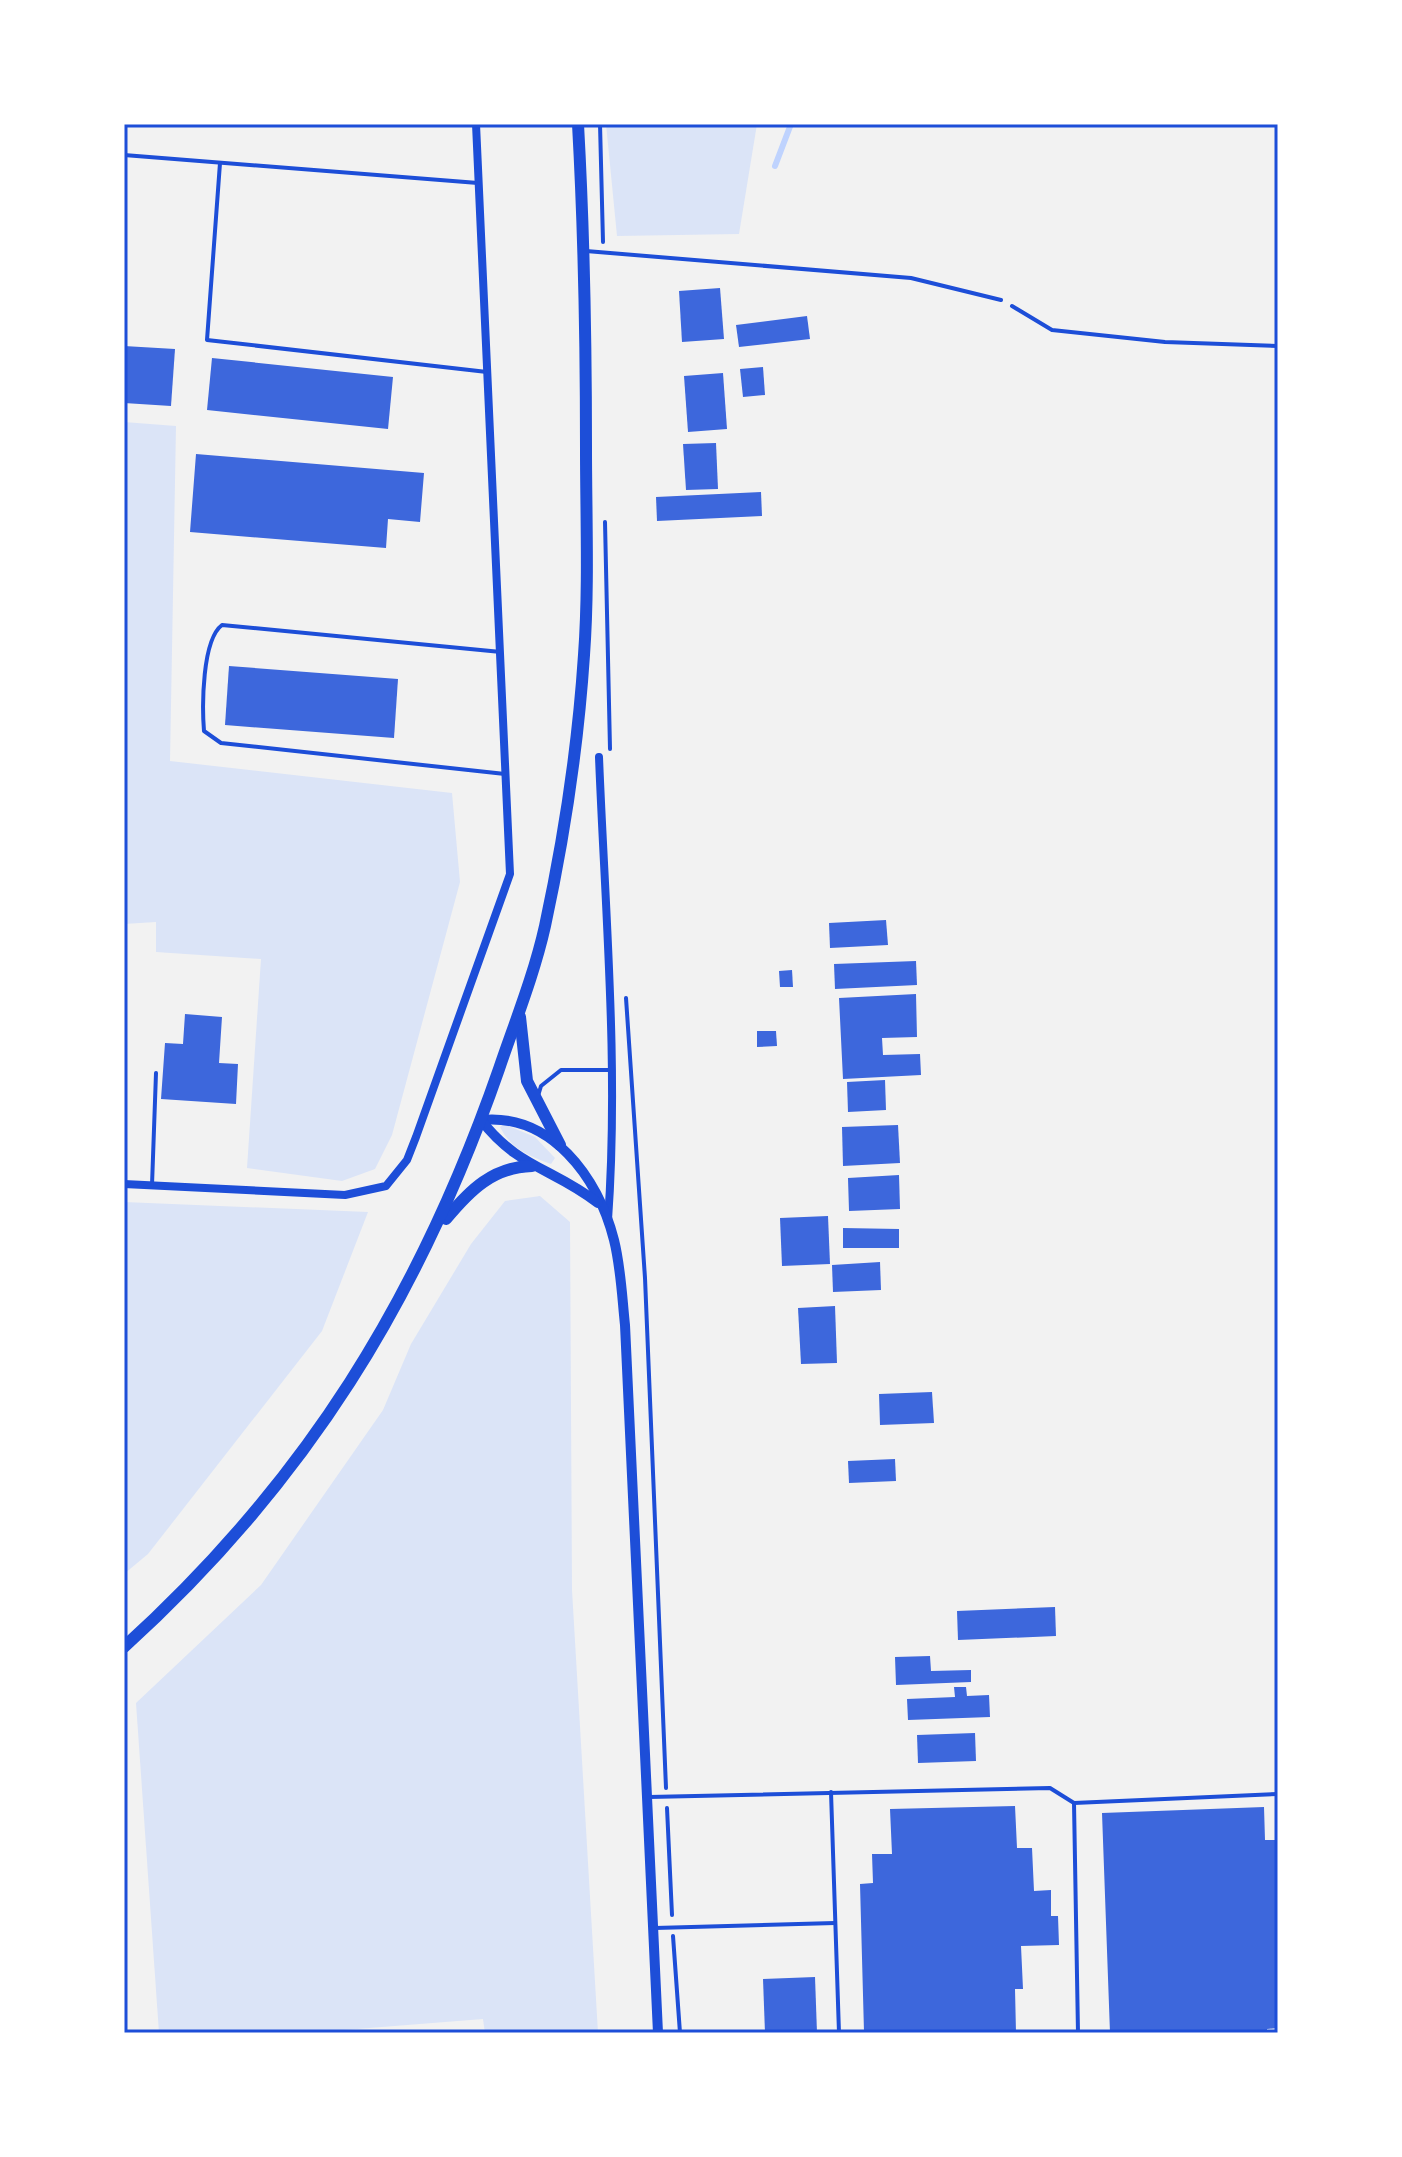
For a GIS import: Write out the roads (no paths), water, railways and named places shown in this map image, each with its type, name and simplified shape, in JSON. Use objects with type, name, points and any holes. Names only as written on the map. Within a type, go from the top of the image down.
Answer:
[{"type":"main road","points":[[124,1647],[226,1546],[310,1444],[353,1382],[436,1231],[481,1120],[544,932],[581,692],[586,604],[586,251],[578,124]]},
{"type":"main road","points":[[520,1008],[521,1050],[527,1081],[560,1145]]},
{"type":"main road","points":[[436,1231],[474,1188],[490,1176],[505,1169],[532,1166]]},
{"type":"street","points":[[124,1184],[345,1195],[386,1186],[398,1174],[416,1137],[510,874],[508,774],[476,124]]},
{"type":"street","points":[[599,757],[612,1170],[608,1220]]},
{"type":"street","points":[[481,1120],[514,1120],[560,1145],[583,1172],[608,1220],[618,1260],[625,1325],[658,2033]]},
{"type":"street","points":[[481,1120],[509,1151],[532,1166],[563,1179],[599,1203]]},
{"type":"lane","points":[[124,155],[478,183]]},
{"type":"lane","points":[[220,163],[207,340],[487,372]]},
{"type":"lane","points":[[586,251],[911,278],[1001,300]]},
{"type":"lane","points":[[502,653],[222,625],[209,641],[203,714],[204,731],[221,743],[508,774]]},
{"type":"lane","points":[[536,1102],[541,1086],[561,1070],[610,1070]]},
{"type":"lane","points":[[152,1185],[156,1073]]},
{"type":"lane","points":[[647,1797],[831,1790],[1050,1788],[1074,1803],[1278,1794]]},
{"type":"lane","points":[[831,1790],[840,2032]]},
{"type":"lane","points":[[1074,1803],[1078,2033]]},
{"type":"lane","points":[[653,1928],[835,1923]]},
{"type":"waterway","points":[[775,166],[791,124]]}]
